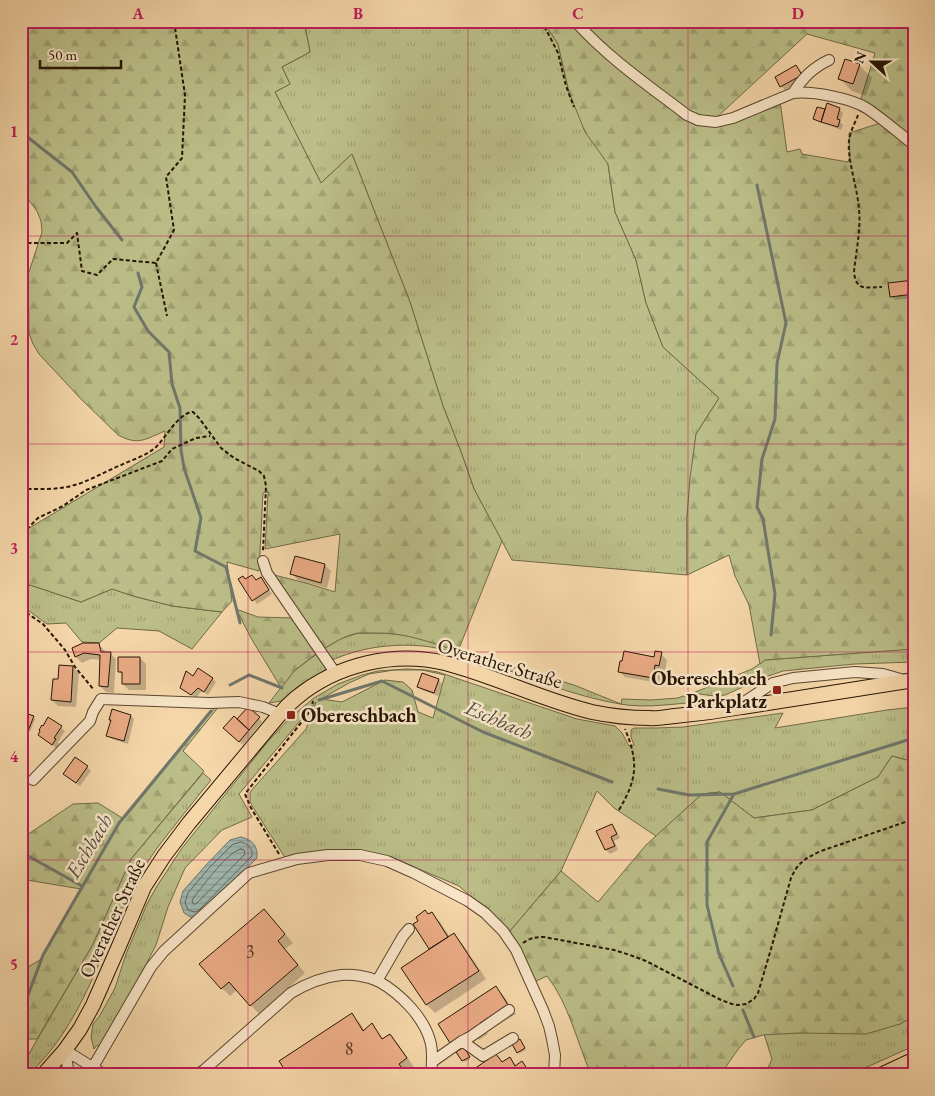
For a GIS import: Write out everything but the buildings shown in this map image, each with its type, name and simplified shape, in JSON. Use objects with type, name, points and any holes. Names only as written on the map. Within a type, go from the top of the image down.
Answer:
[{"type":"highway","points":[[882,1075],[914,1060]]},
{"type":"main road","name":"Overather Straße","points":[[43,1075],[66,1050],[80,1029],[120,946],[144,887],[164,856],[189,823],[280,714],[296,698],[316,684],[336,674],[363,664],[380,661],[428,660],[458,667],[593,712],[651,718],[703,714],[911,680]]},
{"type":"street","points":[[575,21],[592,40],[614,59],[687,115],[698,120],[716,122],[734,118],[792,93],[802,92],[853,102],[867,108],[914,145]]},
{"type":"street","points":[[792,93],[811,70],[829,60]]},
{"type":"street","points":[[263,561],[267,573],[336,674]]},
{"type":"street","points":[[734,708],[773,683],[793,678],[855,672],[883,674],[911,680]]},
{"type":"street","points":[[33,780],[90,721],[101,699],[209,703],[239,702],[263,707],[280,714]]},
{"type":"street","points":[[93,1067],[151,967],[164,951],[249,873],[297,859],[328,855],[360,855],[388,861],[468,901],[485,912],[503,931],[516,950],[549,1026],[554,1056],[554,1075]]},
{"type":"street","points":[[377,981],[409,929]]},
{"type":"street","points":[[197,1075],[290,993],[323,978],[342,975],[360,976],[377,981],[404,1000],[417,1015],[431,1044],[431,1075]]},
{"type":"street","points":[[432,1062],[509,1010]]},
{"type":"street","points":[[462,1041],[483,1056],[512,1038]]},
{"type":"street","points":[[66,1050],[105,1075]]},
{"type":"street","points":[[66,1050],[69,1075]]},
{"type":"path","points":[[167,316],[156,263],[174,230],[166,177],[182,158],[185,95],[174,21]]},
{"type":"path","points":[[541,21],[558,53],[566,86],[574,107]]},
{"type":"path","points":[[862,106],[849,141],[860,226],[854,280],[862,287],[882,287]]},
{"type":"path","points":[[21,242],[67,243],[78,233],[82,271],[97,275],[113,259],[156,263]]},
{"type":"path","points":[[21,489],[55,488],[71,486],[86,481],[154,448],[178,420],[189,412],[193,412],[221,448],[264,476],[266,495],[263,561]]},
{"type":"path","points":[[21,532],[26,530],[38,518],[63,506],[86,490],[162,460],[172,449],[196,438],[212,436]]},
{"type":"path","points":[[21,609],[43,624],[101,699]]},
{"type":"path","points":[[284,863],[251,808],[245,794],[311,710],[316,684]]},
{"type":"path","points":[[620,716],[630,740],[635,762],[632,782],[620,810]]},
{"type":"path","points":[[516,950],[528,940],[536,937],[614,950],[646,961],[721,1000],[738,1005],[746,1004],[754,999],[758,993],[791,878],[801,862],[821,851],[914,819]]},
{"type":"green space","points":[[21,21],[304,21],[310,52],[282,67],[290,84],[275,92],[321,183],[352,154],[410,302],[443,406],[474,489],[502,541],[458,651],[406,636],[385,633],[353,634],[322,650],[270,574],[335,592],[340,534],[265,549],[268,492],[263,493],[259,571],[227,562],[232,601],[222,612],[172,606],[112,589],[81,602],[21,582],[21,533],[164,447],[165,431],[137,441],[118,435],[39,354],[29,333],[28,275],[42,232],[41,221],[37,211],[21,190]]},
{"type":"green space","points":[[304,21],[543,21],[558,44],[569,92],[608,164],[615,212],[636,260],[646,303],[663,347],[719,398],[696,434],[687,517],[687,575],[512,560],[474,489],[443,406],[410,302],[352,154],[321,183],[275,92],[290,84],[282,67],[310,52]]},
{"type":"green space","points":[[543,21],[571,21],[589,41],[610,59],[691,120],[706,125],[716,125],[735,120],[780,101],[787,152],[800,149],[802,154],[848,162],[850,156],[849,133],[887,121],[871,107],[860,102],[875,53],[807,34],[715,119],[699,117],[690,113],[613,55],[579,21],[914,21],[914,649],[765,660],[760,664],[749,605],[735,576],[729,555],[687,575],[687,517],[696,434],[719,398],[663,347],[646,303],[636,260],[615,212],[608,164],[585,132],[569,92],[558,44]]},
{"type":"green space","points":[[21,582],[81,602],[112,589],[172,606],[222,612],[192,649],[159,631],[117,628],[99,643],[82,642],[66,623],[47,624],[21,605]]},
{"type":"green space","points":[[236,609],[258,617],[294,618],[317,653],[294,671],[282,687],[280,686]]},
{"type":"green space","points":[[358,633],[398,634],[416,637],[574,685],[621,704],[622,699],[651,700],[683,696],[703,702],[641,706],[620,704],[567,691],[460,654],[430,647],[411,645],[387,646],[363,650],[330,661],[322,650],[340,639]]},
{"type":"green space","points":[[914,649],[914,662],[855,664],[783,671],[725,695],[714,696],[693,693],[752,669],[765,660]]},
{"type":"green space","points":[[318,653],[327,668],[326,670],[300,685],[281,701],[269,703],[294,671]]},
{"type":"green space","points":[[407,669],[426,670],[438,672],[577,719],[615,726],[622,733],[629,746],[634,745],[631,730],[634,728],[683,727],[783,713],[775,728],[914,707],[914,762],[892,756],[878,777],[812,810],[754,818],[720,792],[702,794],[656,836],[614,808],[597,791],[561,871],[510,931],[459,886],[391,857],[367,852],[286,859],[250,802],[250,792],[306,729],[316,702],[239,794],[252,817],[222,830],[185,868],[168,907],[156,945],[101,1045],[96,1046],[94,1049],[91,1037],[93,1024],[115,988],[126,954],[147,904],[182,848],[269,740],[288,720],[314,698],[338,684],[378,671]],"holes":[[[394,670],[422,670],[445,675],[433,718],[418,712],[412,690],[403,682],[385,680],[342,702],[321,699],[369,674]]]},
{"type":"green space","points":[[217,705],[220,705],[183,751],[204,771],[131,859],[93,944],[37,1039],[21,1039],[21,971],[40,960],[81,889],[21,879],[21,839],[73,804],[98,803],[124,819]]},
{"type":"green space","points":[[892,756],[914,762],[914,1016],[900,1024],[866,1034],[798,1033],[763,1035],[746,1040],[720,1075],[591,1075],[561,998],[547,976],[534,982],[510,931],[561,871],[598,902],[646,845],[702,794],[720,792],[754,818],[812,810],[878,777]]},
{"type":"green space","points":[[203,773],[211,780],[157,848],[135,882],[76,1012],[47,1055],[28,1075],[21,1075],[21,1069],[34,1045],[93,944],[131,859]]},
{"type":"green space","points":[[914,1016],[914,1046],[849,1075],[765,1075],[772,1059],[764,1034],[900,1024]]},
{"type":"water","points":[[241,837],[255,846],[257,858],[201,915],[194,919],[184,913],[180,902],[183,891],[230,840]]},
{"type":"waterway","points":[[21,132],[72,172],[122,240]]},
{"type":"waterway","points":[[757,185],[786,323],[777,363],[775,419],[762,459],[757,507],[763,519],[775,594],[771,635]]},
{"type":"waterway","points":[[138,273],[142,287],[134,307],[148,331],[169,352],[172,384],[180,408],[181,450],[184,468],[201,518],[195,551],[226,567],[240,623]]},
{"type":"waterway","name":"Eschbach","points":[[230,685],[249,675],[282,688]]},
{"type":"waterway","name":"Eschbach","points":[[319,700],[382,681],[483,732],[612,782]]},
{"type":"waterway","name":"Eschbach","points":[[21,1014],[43,955],[119,823],[211,711]]},
{"type":"waterway","name":"Eschbach","points":[[658,789],[689,795],[734,794],[914,738]]},
{"type":"waterway","points":[[733,986],[719,954],[707,905],[707,842],[734,794]]},
{"type":"waterway","points":[[21,852],[82,886]]},
{"type":"waterway","points":[[743,1010],[754,1037]]},
{"type":"place","name":"Obereschbach Parkplatz","points":[[777,690]]},
{"type":"place","name":"Obereschbach","points":[[291,715]]}]
